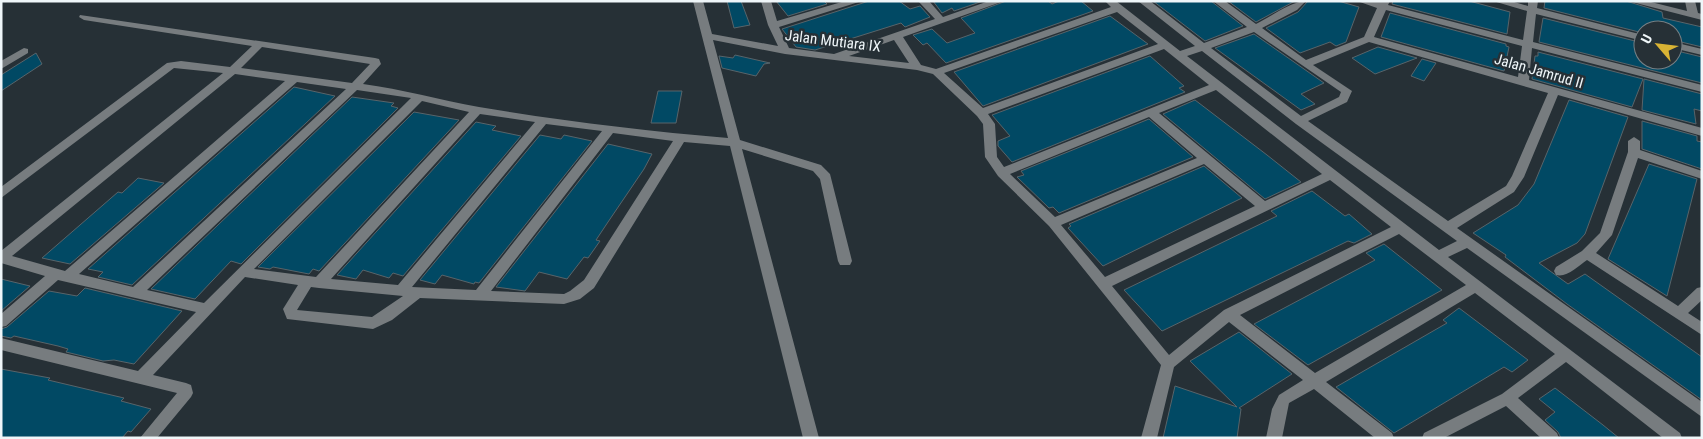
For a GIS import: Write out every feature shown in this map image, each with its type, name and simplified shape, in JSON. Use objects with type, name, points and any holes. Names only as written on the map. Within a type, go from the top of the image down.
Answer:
[{"type":"street","points":[[698,1],[811,438]]},
{"type":"street","points":[[766,1],[773,25],[786,51]]},
{"type":"street","points":[[773,25],[857,1]]},
{"type":"street","points":[[923,1],[941,20]]},
{"type":"street","points":[[833,57],[998,1]]},
{"type":"street","points":[[1143,1],[1300,121],[1702,411]]},
{"type":"street","points":[[1218,1],[1305,64],[1345,88],[1347,94],[1300,121]]},
{"type":"street","points":[[1362,1],[1384,4],[1702,89]]},
{"type":"street","points":[[1498,1],[1532,6],[1633,35]]},
{"type":"street","points":[[1633,1],[1694,11],[1700,1]]},
{"type":"street","points":[[1179,55],[1254,28],[1294,10],[1298,3]]},
{"type":"street","points":[[1305,64],[1368,39],[1384,4]]},
{"type":"street","points":[[1168,364],[1053,223],[1002,173],[991,157],[990,124],[938,72],[1114,5],[1167,44],[1216,86],[1331,175],[1675,438]]},
{"type":"street","points":[[1523,82],[1532,6]]},
{"type":"street","points":[[84,17],[375,62],[374,66],[355,86],[136,293]]},
{"type":"street","points":[[896,35],[916,66]]},
{"type":"street","name":"Jalan Mutiara IX","points":[[706,36],[786,51],[916,66],[938,72]]},
{"type":"street","name":"Jalan Jamrud II","points":[[1368,39],[1702,132]]},
{"type":"street","points":[[208,309],[62,275],[1,258],[232,71],[260,44]]},
{"type":"street","points":[[981,113],[1167,44]]},
{"type":"street","points":[[1683,47],[1702,52]]},
{"type":"street","points":[[1,66],[24,51]]},
{"type":"street","points":[[1,194],[165,68],[181,64],[355,86],[419,97],[477,110],[543,120],[681,138],[733,142],[794,160],[821,172],[826,177],[831,193],[844,261]]},
{"type":"street","points":[[1,322],[62,275],[294,79]]},
{"type":"street","points":[[1002,173],[1216,86]]},
{"type":"street","points":[[1448,227],[1510,189],[1518,177],[1555,92]]},
{"type":"street","points":[[140,379],[242,272],[419,97]]},
{"type":"street","points":[[418,292],[387,316],[373,323],[292,315],[290,309],[477,110]]},
{"type":"street","points":[[1150,112],[1265,208]]},
{"type":"street","points":[[401,291],[543,120]]},
{"type":"street","points":[[479,296],[610,129]]},
{"type":"street","points":[[242,272],[401,291],[564,299],[582,290],[589,284],[681,138]]},
{"type":"street","points":[[1560,271],[1587,254],[1606,235],[1634,146],[1702,175]]},
{"type":"street","points":[[1053,223],[1207,158]]},
{"type":"street","points":[[1103,284],[1331,175]]},
{"type":"street","points":[[1149,438],[1168,364],[1229,314],[1400,228]]},
{"type":"street","points":[[1439,256],[1467,242]]},
{"type":"street","points":[[1587,254],[1702,329]]},
{"type":"street","points":[[1274,438],[1279,410],[1284,399],[1476,286]]},
{"type":"street","points":[[1679,313],[1702,292]]},
{"type":"street","points":[[1229,314],[1386,438]]},
{"type":"street","points":[[1,344],[187,391],[147,438]]},
{"type":"street","points":[[1429,438],[1507,398],[1565,354]]},
{"type":"street","points":[[1507,398],[1552,438]]},
{"type":"building","points":[[727,1],[741,1],[750,25],[734,28]]},
{"type":"building","points":[[776,1],[824,1],[827,4],[788,16]]},
{"type":"building","points":[[869,1],[899,1],[910,9],[920,6],[930,17],[905,27],[901,23],[815,50],[796,47],[782,29]]},
{"type":"building","points":[[933,1],[983,1],[954,11],[952,8],[942,13]]},
{"type":"building","points":[[1006,1],[1048,1],[1052,4],[1059,1],[1081,1],[1093,11],[946,63],[927,43],[923,45],[913,35],[932,29],[947,43],[975,33],[961,18]]},
{"type":"building","points":[[1153,1],[1211,1],[1243,26],[1205,41]]},
{"type":"building","points":[[1228,1],[1295,1],[1256,22]]},
{"type":"building","points":[[1308,1],[1338,1],[1359,7],[1346,42],[1336,46],[1330,42],[1300,53],[1266,28],[1298,12]]},
{"type":"building","points":[[1393,1],[1469,1],[1510,12],[1507,34],[1392,4]]},
{"type":"building","points":[[1545,1],[1626,1],[1662,12],[1663,18],[1672,20],[1633,20],[1633,30],[1544,8]]},
{"type":"building","points":[[1390,13],[1506,44],[1509,47],[1504,71],[1381,37]]},
{"type":"building","points":[[1110,16],[1148,44],[983,106],[954,72]]},
{"type":"building","points":[[1543,18],[1633,40],[1633,66],[1539,42]]},
{"type":"building","points":[[1683,23],[1702,27],[1702,47],[1683,42]]},
{"type":"building","points":[[1254,34],[1324,83],[1301,94],[1315,104],[1301,110],[1215,48]]},
{"type":"building","points":[[1378,47],[1417,58],[1375,74],[1352,58]]},
{"type":"building","points":[[1538,52],[1643,79],[1632,107],[1532,79],[1535,56],[1538,56]]},
{"type":"building","points":[[1683,52],[1702,57],[1702,83],[1650,70],[1683,70]]},
{"type":"building","points":[[36,53],[42,64],[1,91],[1,75]]},
{"type":"building","points":[[735,55],[770,63],[764,64],[756,76],[722,68],[719,56],[733,58]]},
{"type":"building","points":[[1150,56],[1184,86],[1179,88],[1185,92],[1012,162],[998,146],[998,141],[1010,136],[992,115]]},
{"type":"building","points":[[1422,59],[1436,63],[1424,81],[1411,76]]},
{"type":"building","points":[[1644,79],[1702,94],[1702,111],[1694,109],[1696,124],[1642,110]]},
{"type":"building","points":[[294,87],[335,96],[132,285],[98,277],[103,272],[88,269]]},
{"type":"building","points":[[658,91],[682,91],[676,123],[651,123]]},
{"type":"building","points":[[352,97],[394,103],[391,106],[398,108],[241,264],[231,261],[195,299],[151,289]]},
{"type":"building","points":[[1195,100],[1301,182],[1265,199],[1163,114]]},
{"type":"building","points":[[1569,100],[1628,117],[1585,234],[1577,243],[1539,263],[1568,284],[1585,274],[1702,357],[1702,400],[1567,304],[1505,257],[1506,255],[1473,233],[1518,205],[1534,184]]},
{"type":"building","points":[[414,112],[459,120],[319,271],[313,269],[309,274],[273,267],[270,269],[258,267]]},
{"type":"building","points":[[1149,119],[1193,157],[1059,213],[1053,207],[1049,208],[1017,177],[1024,175],[1021,171]]},
{"type":"building","points":[[1642,121],[1697,136],[1697,141],[1702,142],[1702,169],[1642,149]]},
{"type":"building","points":[[476,122],[496,126],[492,130],[521,136],[403,276],[393,273],[389,278],[363,270],[356,279],[337,275]]},
{"type":"building","points":[[540,135],[561,139],[564,135],[592,141],[479,283],[475,282],[474,284],[442,275],[435,284],[420,280]]},
{"type":"building","points":[[608,144],[652,154],[596,240],[600,241],[588,258],[584,257],[567,279],[539,272],[525,291],[496,287]]},
{"type":"building","points":[[1649,164],[1697,179],[1667,296],[1608,259]]},
{"type":"building","points":[[1204,166],[1242,198],[1103,266],[1068,228],[1071,226],[1069,224]]},
{"type":"building","points":[[138,178],[164,183],[70,264],[42,258],[118,192],[122,193]]},
{"type":"building","points":[[1312,191],[1345,216],[1349,214],[1372,234],[1354,243],[1348,241],[1162,331],[1124,290],[1277,216],[1271,211]]},
{"type":"building","points":[[1384,244],[1442,290],[1308,365],[1254,324],[1375,260],[1366,253]]},
{"type":"building","points":[[1,279],[30,286],[1,311]]},
{"type":"building","points":[[85,288],[182,311],[134,364],[114,360],[103,361],[66,352],[68,349],[58,346],[14,336],[11,338],[1,336],[1,329],[7,327],[49,291],[77,296]]},
{"type":"building","points":[[1459,308],[1528,360],[1512,372],[1504,367],[1394,433],[1336,387],[1447,323],[1443,320]]},
{"type":"building","points":[[1239,332],[1292,374],[1239,408],[1241,409],[1237,438],[1163,438],[1175,386],[1237,407],[1190,361]]},
{"type":"building","points":[[1,369],[50,378],[48,380],[124,398],[121,401],[151,409],[131,432],[128,431],[122,438],[1,438]]},
{"type":"building","points":[[1555,388],[1619,438],[1561,438],[1558,432],[1545,420],[1555,412],[1539,399]]}]
